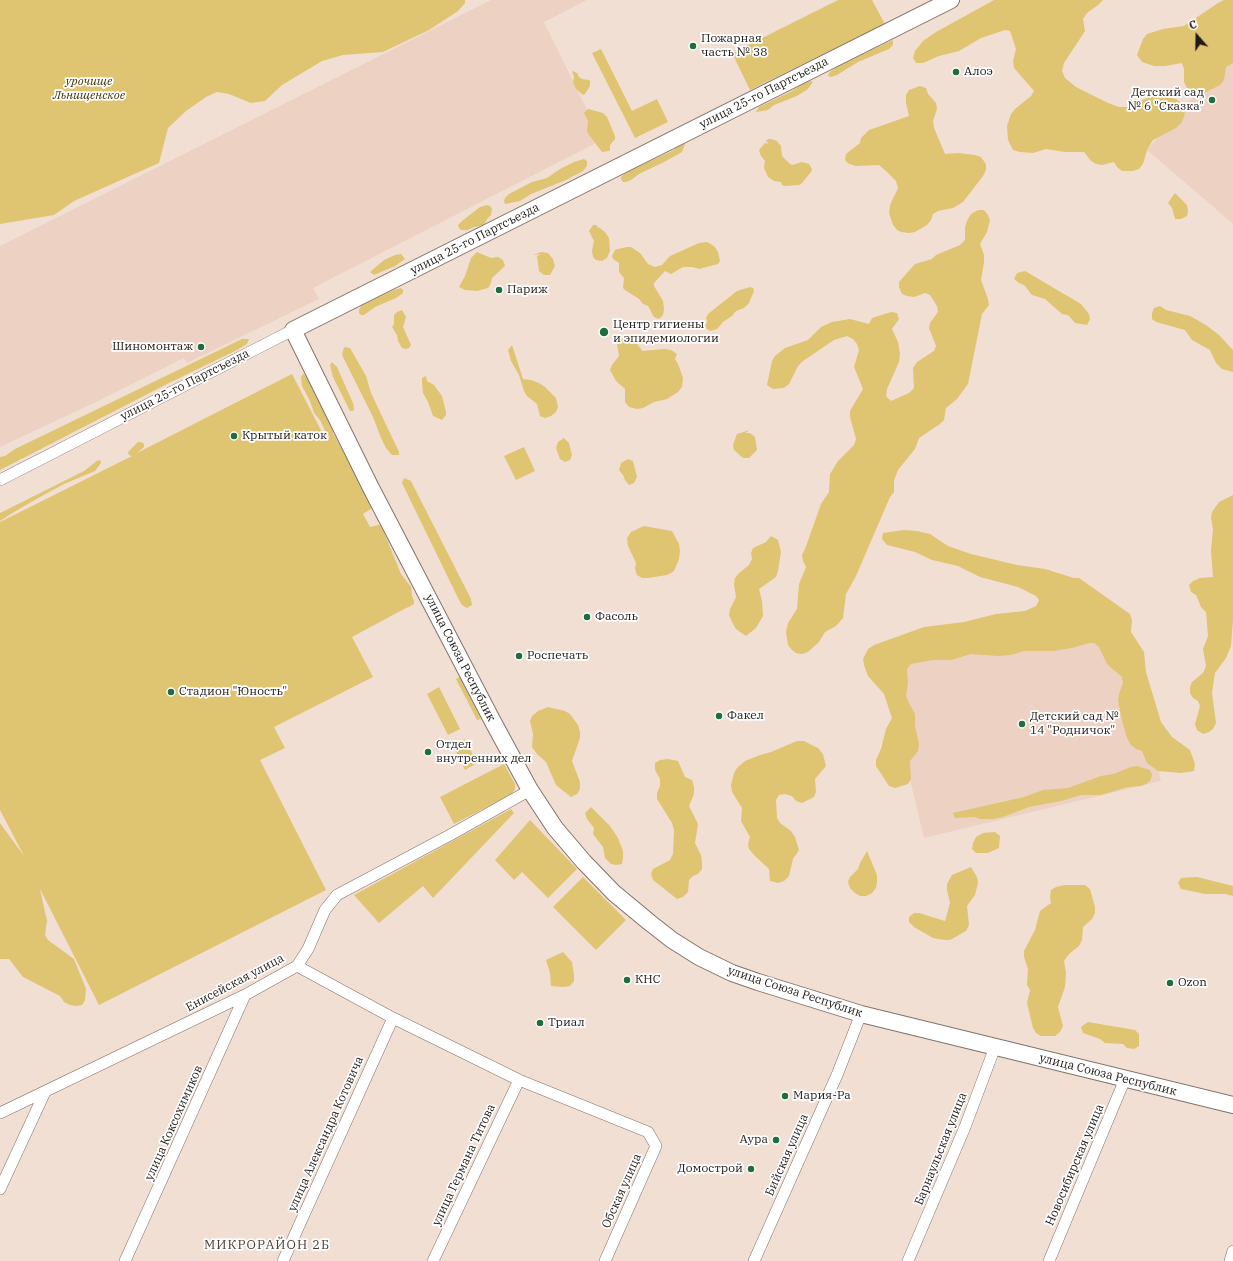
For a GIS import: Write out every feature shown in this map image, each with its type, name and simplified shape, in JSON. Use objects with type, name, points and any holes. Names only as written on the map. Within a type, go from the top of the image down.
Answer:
[{"type":"street","name":"улица 25-го Партсъезда","points":[[0,480],[293,330],[950,0]]},
{"type":"street","name":"улица Союза Республик","points":[[293,330],[372,488],[492,720],[530,790],[556,828],[584,862],[614,894],[672,940],[699,957],[732,973],[861,1014],[1233,1105]]},
{"type":"street","name":"Енисейская улица","points":[[0,1113],[245,995],[297,966],[308,950],[325,910],[337,895],[450,835],[530,790]]},
{"type":"street","points":[[297,966],[393,1018],[519,1080]]},
{"type":"street","name":"улица Коксохимиков","points":[[125,1261],[245,995]]},
{"type":"street","name":"Бийская улица","points":[[754,1261],[834,1082],[861,1014]]},
{"type":"street","name":"улица Александра Котовича","points":[[283,1261],[393,1018]]},
{"type":"street","name":"Барнаульская улица","points":[[908,1261],[965,1127],[995,1047]]},
{"type":"street","name":"Новосибирская улица","points":[[1049,1261],[1125,1079]]},
{"type":"street","name":"Обская улица","points":[[519,1080],[648,1132],[656,1146],[605,1261]]},
{"type":"street","name":"улица Германа Титова","points":[[433,1261],[519,1080]]},
{"type":"street","points":[[0,1189],[45,1092]]},
{"type":"street","points":[[1230,1261],[1233,1251]]},
{"type":"shaded area","points":[[491,0],[587,0],[544,22],[602,140],[313,288],[319,299],[187,363],[184,358],[94,403],[0,447],[0,246]]},
{"type":"shaded area","name":"Детский сад № 6 \"Сказка\"","points":[[1233,50],[1233,224],[1147,150]]},
{"type":"shaded area","name":"Детский сад № 14 \"Родничок\"","points":[[1120,610],[1161,781],[924,838],[883,666]]},
{"type":"green space","name":"урочище Льнищенское","points":[[0,0],[465,0],[465,3],[458,11],[429,30],[383,52],[343,55],[322,61],[282,85],[265,101],[251,103],[229,94],[217,92],[206,97],[186,111],[168,128],[159,163],[74,201],[54,215],[0,224]]},
{"type":"green space","points":[[838,0],[872,0],[885,24],[750,90],[732,53]]},
{"type":"green space","points":[[994,0],[1103,0],[1087,13],[1083,19],[1085,31],[1064,63],[1062,71],[1065,78],[1076,87],[1119,107],[1126,107],[1154,95],[1176,99],[1181,103],[1185,111],[1181,123],[1176,128],[1153,140],[1147,150],[1143,164],[1139,169],[1133,171],[1122,171],[1114,162],[1102,165],[1096,164],[1091,161],[1084,152],[1065,152],[1046,149],[1033,153],[1013,150],[1008,140],[1007,126],[1011,114],[1031,96],[1034,91],[1014,68],[1013,61],[1016,49],[1010,31],[1005,30],[981,38],[959,51],[939,56],[923,63],[916,63],[913,58],[915,51],[923,41],[936,32]]},
{"type":"green space","points":[[1224,0],[1233,0],[1233,63],[1226,67],[1224,80],[1220,85],[1206,92],[1198,93],[1187,88],[1184,82],[1184,69],[1182,63],[1154,66],[1142,62],[1137,55],[1143,39],[1147,34],[1163,29],[1184,26]]},
{"type":"green space","points":[[893,40],[893,45],[889,49],[858,62],[837,75],[831,77],[828,76],[829,73],[838,65]]},
{"type":"green space","points":[[601,49],[632,111],[657,99],[668,122],[635,138],[592,53]]},
{"type":"green space","points":[[573,71],[582,79],[590,81],[590,86],[583,95],[576,89],[573,82]]},
{"type":"green space","points":[[810,81],[813,82],[808,89],[797,96],[774,105],[768,110],[756,112],[759,107],[792,91],[803,83]]},
{"type":"green space","points":[[920,86],[926,88],[928,94],[936,103],[937,109],[933,121],[934,128],[945,154],[958,153],[981,157],[986,164],[986,170],[963,202],[953,208],[938,211],[933,214],[927,225],[915,232],[909,233],[897,230],[893,225],[889,213],[890,205],[898,188],[896,181],[879,165],[856,166],[849,164],[845,160],[846,154],[860,143],[861,138],[869,130],[909,116],[906,95],[909,90]]},
{"type":"green space","points":[[588,109],[603,113],[607,117],[615,136],[615,139],[610,145],[609,151],[602,152],[587,132],[588,121],[584,113]]},
{"type":"green space","points":[[768,139],[777,141],[781,146],[782,156],[792,165],[802,162],[809,164],[812,169],[811,172],[802,183],[799,185],[785,186],[782,185],[781,182],[774,181],[768,177],[764,168],[765,161],[759,150],[765,143],[769,144],[766,141]]},
{"type":"green space","points":[[681,144],[685,144],[682,152],[639,174],[631,180],[623,182],[621,179],[626,172],[672,151]]},
{"type":"green space","points":[[584,159],[587,161],[587,166],[583,171],[566,180],[531,194],[520,201],[505,204],[505,198],[509,194],[532,182],[547,178],[560,169]]},
{"type":"green space","points":[[1175,193],[1187,205],[1187,216],[1181,219],[1175,219],[1172,208],[1168,203]]},
{"type":"green space","points":[[487,205],[492,209],[491,215],[484,225],[467,230],[461,230],[459,228],[458,225],[462,221],[480,207]]},
{"type":"green space","points":[[978,210],[984,210],[990,220],[987,232],[980,244],[984,255],[981,280],[989,305],[982,314],[968,384],[957,399],[946,408],[944,420],[919,438],[915,449],[898,470],[894,480],[894,492],[890,497],[856,576],[846,594],[843,618],[836,626],[825,632],[819,642],[808,652],[802,654],[796,653],[788,645],[786,632],[788,623],[797,609],[799,584],[806,567],[802,555],[821,504],[829,492],[830,474],[838,461],[854,445],[856,439],[850,417],[850,411],[863,389],[854,367],[859,350],[853,339],[847,336],[834,340],[803,361],[798,366],[789,384],[784,388],[773,389],[767,385],[772,361],[775,356],[785,348],[808,340],[821,327],[832,322],[850,319],[869,324],[872,318],[891,312],[897,313],[899,319],[892,329],[898,342],[900,354],[899,362],[887,389],[886,396],[891,401],[909,393],[914,388],[913,368],[917,362],[934,351],[936,346],[929,328],[930,323],[938,312],[937,306],[930,295],[925,293],[914,297],[902,294],[899,287],[899,282],[915,264],[932,259],[936,255],[960,245],[965,240],[965,227],[967,221],[971,214]]},
{"type":"green space","points":[[593,225],[597,225],[597,227],[605,232],[609,238],[610,251],[607,258],[602,261],[596,260],[593,257],[592,251],[594,241],[589,231]]},
{"type":"green space","points":[[707,242],[714,246],[718,252],[720,261],[718,264],[699,269],[693,267],[683,267],[671,274],[665,271],[654,283],[654,286],[663,301],[663,315],[659,319],[654,317],[648,306],[643,304],[639,299],[623,288],[624,278],[619,272],[619,263],[613,259],[612,256],[615,250],[631,247],[640,253],[648,264],[655,267],[662,265],[670,256],[699,243]]},
{"type":"green space","points":[[477,252],[491,258],[498,257],[503,260],[505,266],[492,278],[488,288],[477,291],[465,290],[459,287],[465,276],[471,258]]},
{"type":"green space","points":[[541,252],[548,253],[553,259],[555,266],[550,275],[544,275],[539,271],[537,256],[541,254],[533,255]]},
{"type":"green space","points":[[401,254],[405,259],[395,266],[374,275],[370,272],[384,260]]},
{"type":"green space","points":[[1025,271],[1081,304],[1089,314],[1090,319],[1087,325],[1075,323],[1068,315],[1062,314],[1045,299],[1032,295],[1024,285],[1014,279],[1017,273]]},
{"type":"green space","points":[[750,287],[753,288],[754,291],[749,303],[744,308],[736,311],[717,329],[710,331],[705,327],[708,314],[737,291]]},
{"type":"green space","points":[[401,288],[403,293],[396,298],[375,307],[364,315],[359,313],[362,304]]},
{"type":"green space","points":[[1160,306],[1166,310],[1190,316],[1206,325],[1219,335],[1233,350],[1233,372],[1222,369],[1216,363],[1210,350],[1192,340],[1185,330],[1156,322],[1152,319],[1154,308]]},
{"type":"green space","points":[[402,310],[406,317],[403,327],[411,345],[406,349],[402,348],[392,327],[394,324],[394,315]]},
{"type":"green space","points":[[631,334],[642,351],[664,349],[671,350],[677,354],[675,359],[683,378],[682,387],[678,392],[667,399],[654,402],[643,408],[637,409],[629,407],[625,402],[625,389],[616,381],[610,370],[619,356],[617,344],[623,338]]},
{"type":"green space","points":[[242,339],[249,339],[247,344],[237,350],[169,383],[0,470],[0,457],[5,456],[15,449]]},
{"type":"green space","points":[[512,345],[523,379],[539,383],[556,398],[558,407],[556,412],[551,416],[545,418],[540,416],[537,404],[527,396],[524,391],[519,375],[511,361],[508,350]]},
{"type":"green space","points":[[344,347],[350,348],[366,376],[371,393],[399,452],[399,455],[392,455],[386,448],[373,417],[342,355]]},
{"type":"green space","points":[[332,362],[337,367],[353,403],[353,411],[350,411],[333,377],[330,365]]},
{"type":"green space","name":"Стадион \"Юность\"","points":[[292,374],[326,440],[330,436],[327,435],[320,420],[314,413],[310,401],[302,386],[301,377],[303,374],[308,376],[334,430],[333,433],[374,507],[363,514],[370,527],[381,525],[401,574],[411,587],[414,601],[414,604],[409,607],[352,637],[373,677],[274,727],[285,748],[260,760],[326,890],[99,1005],[40,889],[47,921],[45,935],[48,940],[74,959],[86,989],[85,1000],[82,1005],[70,1005],[64,1002],[60,996],[23,977],[9,959],[0,959],[0,823],[24,856],[0,810],[0,522],[132,456],[129,455],[128,452],[138,442],[144,444],[144,447],[137,453]]},
{"type":"green space","points":[[426,376],[427,381],[434,385],[442,396],[446,415],[442,420],[433,416],[423,393],[422,378]]},
{"type":"green space","points":[[750,430],[745,433],[750,433],[755,437],[757,450],[749,458],[743,458],[734,450],[733,445],[737,434]]},
{"type":"green space","points":[[564,438],[569,443],[572,455],[570,460],[565,462],[560,459],[556,448],[558,442]]},
{"type":"green space","points":[[524,447],[535,471],[516,480],[504,456]]},
{"type":"green space","points":[[628,459],[633,461],[637,477],[634,483],[629,485],[619,470],[621,463]]},
{"type":"green space","points":[[98,460],[101,461],[101,463],[95,471],[64,484],[0,521],[0,513],[84,471]]},
{"type":"green space","points":[[404,478],[411,481],[471,599],[472,605],[467,608],[462,605],[459,600],[402,483]]},
{"type":"green space","points":[[1233,495],[1233,620],[1231,646],[1226,658],[1215,673],[1212,693],[1216,723],[1213,729],[1203,734],[1197,730],[1195,724],[1200,706],[1198,701],[1193,698],[1190,693],[1190,687],[1192,682],[1203,673],[1206,666],[1203,649],[1208,636],[1206,612],[1201,607],[1196,595],[1191,592],[1189,585],[1193,581],[1200,578],[1213,577],[1211,551],[1213,529],[1211,518],[1212,512],[1219,502]]},
{"type":"green space","points":[[644,526],[672,531],[679,544],[679,559],[674,571],[667,575],[642,578],[637,575],[635,569],[636,563],[628,546],[627,538],[631,532]]},
{"type":"green space","points":[[903,530],[930,534],[948,546],[971,554],[1017,565],[1045,569],[1074,578],[1079,578],[1130,614],[1132,620],[1131,632],[1144,652],[1146,672],[1161,722],[1172,737],[1190,750],[1195,764],[1194,771],[1181,773],[1158,771],[1147,763],[1142,751],[1131,745],[1127,738],[1122,721],[1118,700],[1123,683],[1122,677],[1107,664],[1099,647],[1094,643],[1089,643],[1053,651],[1024,651],[1011,655],[998,656],[971,654],[951,660],[933,660],[911,664],[907,669],[908,682],[906,696],[915,714],[915,726],[919,744],[918,751],[910,761],[911,779],[908,784],[895,788],[889,786],[876,766],[876,760],[881,749],[886,729],[892,718],[884,694],[868,676],[864,665],[863,659],[868,649],[874,645],[924,627],[964,622],[996,614],[1025,611],[1036,606],[1039,600],[1036,596],[1018,587],[980,577],[958,566],[932,560],[915,552],[887,545],[882,539],[883,533]]},
{"type":"green space","points":[[771,536],[778,540],[781,552],[778,571],[776,577],[759,589],[762,601],[763,616],[756,628],[746,636],[736,629],[729,615],[730,609],[736,597],[734,584],[735,578],[749,565],[752,559],[751,553],[753,548],[766,542]]},
{"type":"green space","points":[[460,677],[481,719],[477,720],[456,679]]},
{"type":"green space","points":[[439,687],[460,729],[448,735],[427,694]]},
{"type":"green space","points":[[548,707],[565,711],[570,714],[578,725],[580,732],[580,738],[572,761],[580,782],[580,789],[577,794],[571,797],[556,785],[546,762],[532,747],[533,734],[530,721],[532,716],[538,711]]},
{"type":"green space","points":[[465,739],[477,763],[465,770],[453,746]]},
{"type":"green space","points":[[797,741],[804,741],[818,748],[823,754],[826,766],[815,779],[816,792],[814,797],[802,803],[796,801],[792,796],[785,794],[779,795],[776,800],[777,818],[780,823],[791,831],[795,837],[799,850],[793,859],[789,876],[784,881],[778,883],[770,881],[769,869],[749,849],[748,844],[750,837],[741,821],[742,808],[732,792],[731,785],[734,773],[745,761]]},
{"type":"green space","points":[[668,759],[678,761],[685,777],[692,780],[694,794],[689,806],[698,824],[695,843],[701,855],[702,862],[702,869],[698,874],[689,880],[688,892],[683,897],[677,899],[653,880],[651,874],[653,869],[670,860],[673,854],[674,830],[672,823],[657,799],[660,779],[655,770],[655,763],[660,760]]},
{"type":"green space","points":[[504,764],[515,784],[515,789],[512,794],[454,824],[440,797]]},
{"type":"green space","points":[[1137,766],[1150,770],[1152,775],[1150,781],[1141,786],[1128,787],[1101,795],[1081,795],[1061,801],[1029,807],[1003,817],[993,819],[980,819],[975,817],[955,818],[953,813],[1024,797],[1043,790],[1068,788],[1101,776],[1113,774]]},
{"type":"green space","points":[[591,807],[610,826],[618,838],[623,851],[622,864],[611,864],[605,858],[603,847],[593,834],[594,828],[587,819],[585,813]]},
{"type":"green space","points":[[511,809],[514,813],[433,898],[423,886],[379,923],[354,895]]},
{"type":"green space","points":[[530,820],[577,869],[548,898],[522,872],[514,880],[495,860]]},
{"type":"green space","points":[[995,832],[1000,836],[999,848],[988,853],[976,853],[972,849],[976,837],[983,833]]},
{"type":"green space","points":[[867,851],[877,875],[877,882],[876,888],[872,893],[866,896],[860,896],[850,888],[848,882],[850,877],[858,869]]},
{"type":"green space","points":[[971,867],[977,877],[978,883],[975,895],[967,906],[969,925],[966,931],[950,940],[945,940],[933,938],[914,927],[909,922],[909,917],[914,913],[919,913],[945,921],[950,903],[947,884],[952,875]]},
{"type":"green space","points":[[583,877],[626,920],[596,950],[553,907]]},
{"type":"green space","points":[[1197,877],[1233,886],[1233,896],[1225,894],[1205,894],[1181,889],[1178,883],[1181,878]]},
{"type":"green space","points":[[1065,885],[1085,885],[1090,889],[1095,907],[1095,913],[1092,919],[1083,927],[1082,940],[1079,946],[1069,954],[1064,961],[1066,973],[1065,987],[1058,1007],[1063,1026],[1060,1032],[1055,1036],[1041,1036],[1036,1033],[1033,1028],[1027,1003],[1030,990],[1027,985],[1028,969],[1024,957],[1024,951],[1035,930],[1040,911],[1051,903],[1051,890]]},
{"type":"green space","points":[[563,952],[572,962],[574,981],[570,986],[551,986],[550,973],[546,960]]},
{"type":"green space","points":[[1088,1022],[1135,1030],[1139,1034],[1139,1046],[1134,1049],[1127,1048],[1123,1044],[1105,1043],[1100,1039],[1083,1033],[1081,1027]]},
{"type":"place","name":"Пожарная часть № 38","points":[[693,46]]},
{"type":"place","name":"Алоэ","points":[[956,72]]},
{"type":"place","name":"Детский сад № 6 \"Сказка\"","points":[[1212,100]]},
{"type":"place","name":"Париж","points":[[499,290]]},
{"type":"place","name":"Центр гигиены и эпидемиологии","points":[[604,332]]},
{"type":"place","name":"Шиномонтаж","points":[[201,347]]},
{"type":"place","name":"Крытый каток","points":[[234,436]]},
{"type":"place","name":"Фасоль","points":[[587,617]]},
{"type":"place","name":"Роспечать","points":[[519,656]]},
{"type":"place","name":"Стадион \"Юность\"","points":[[171,692]]},
{"type":"place","name":"Факел","points":[[719,716]]},
{"type":"place","name":"Детский сад № 14 \"Родничок\"","points":[[1022,724]]},
{"type":"place","name":"Отдел внутренних дел","points":[[428,752]]},
{"type":"place","name":"КНС","points":[[627,980]]},
{"type":"place","name":"Ozon","points":[[1170,983]]},
{"type":"place","name":"Триал","points":[[540,1023]]},
{"type":"place","name":"Мария-Ра","points":[[785,1096]]},
{"type":"place","name":"Аура","points":[[776,1140]]},
{"type":"place","name":"Домострой","points":[[751,1169]]},
{"type":"district","name":"МИКРОРАЙОН 2Б","points":[[267,1245]]}]
